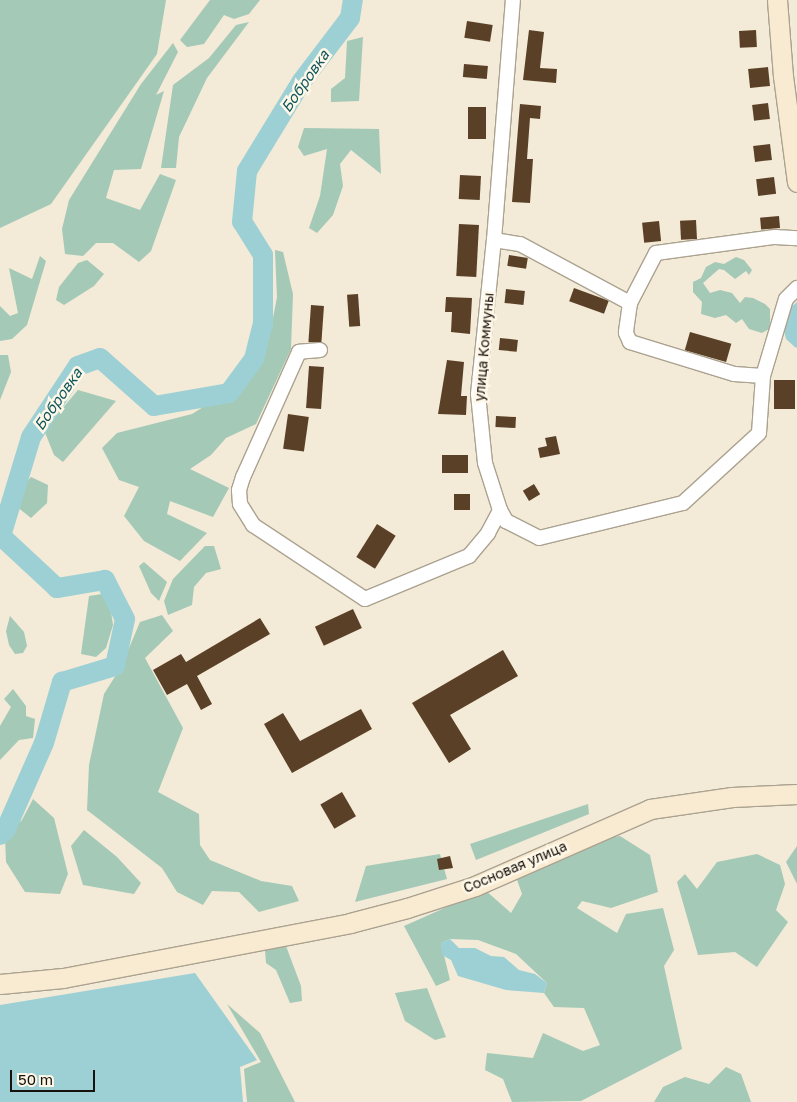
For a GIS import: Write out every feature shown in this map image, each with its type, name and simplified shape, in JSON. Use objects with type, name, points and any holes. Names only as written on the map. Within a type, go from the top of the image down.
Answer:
[{"type":"street","name":"улица Коммуны","points":[[500,510],[485,463],[478,394],[494,240],[513,0]]},
{"type":"street","points":[[777,0],[783,76],[797,182]]},
{"type":"street","points":[[763,376],[734,374],[630,342],[626,332],[630,303],[656,253],[775,237],[797,238]]},
{"type":"street","points":[[494,240],[520,244],[630,303]]},
{"type":"street","points":[[320,350],[299,352],[243,478],[239,490],[240,504],[254,525],[365,598],[469,556],[500,510],[506,521],[538,538],[683,503],[759,433],[763,376],[786,299],[797,288]]},
{"type":"street","name":"Сосновая улица","points":[[0,984],[63,978],[350,923],[416,906],[475,886],[650,809],[732,797],[797,794]]},
{"type":"green space","points":[[0,0],[166,0],[157,54],[51,204],[0,228]]},
{"type":"green space","points":[[210,0],[260,0],[249,14],[234,19],[224,15],[204,44],[187,47],[180,40]]},
{"type":"green space","points":[[249,22],[207,78],[179,137],[176,168],[161,168],[173,85],[209,58],[236,25]]},
{"type":"green space","points":[[363,37],[359,101],[331,102],[331,89],[345,78],[347,41]]},
{"type":"green space","points":[[173,43],[178,52],[156,95],[164,91],[141,169],[114,170],[106,198],[140,210],[160,174],[176,180],[151,251],[139,262],[113,243],[96,243],[83,256],[65,254],[62,229],[69,200],[141,84]]},
{"type":"green space","points":[[304,128],[379,129],[381,174],[351,150],[340,164],[343,186],[333,215],[317,233],[309,228],[320,196],[327,149],[304,156],[298,147]]},
{"type":"green space","points":[[275,250],[283,252],[293,294],[291,349],[256,424],[226,438],[211,455],[190,469],[229,488],[213,517],[170,501],[167,514],[207,533],[180,561],[144,541],[124,516],[139,487],[119,480],[102,448],[117,433],[192,414],[208,404],[233,402],[256,367],[270,334],[277,297]]},
{"type":"green space","points":[[40,256],[46,261],[27,325],[12,339],[0,341],[0,306],[10,316],[18,313],[9,268],[32,279]]},
{"type":"green space","points":[[736,257],[744,260],[752,270],[749,275],[746,271],[735,279],[724,270],[719,269],[703,283],[710,293],[720,290],[732,293],[740,303],[745,297],[753,298],[765,304],[770,309],[770,322],[769,329],[762,333],[749,329],[742,319],[736,323],[726,315],[715,318],[701,314],[702,302],[693,292],[693,282],[701,278],[706,267],[715,262],[724,264]]},
{"type":"green space","points":[[87,260],[104,274],[94,286],[64,305],[56,300],[59,287],[78,263]]},
{"type":"green space","points":[[0,355],[8,355],[11,372],[0,400]]},
{"type":"green space","points":[[78,390],[116,401],[63,462],[54,455],[44,430]]},
{"type":"green space","points":[[31,477],[48,485],[47,503],[31,518],[16,506],[21,488]]},
{"type":"green space","points":[[205,546],[214,546],[221,569],[206,573],[194,587],[192,605],[168,615],[164,601],[173,579]]},
{"type":"green space","points":[[144,562],[167,582],[159,601],[151,593],[139,566]]},
{"type":"green space","points":[[102,594],[110,605],[113,625],[106,648],[96,657],[81,654],[89,596]]},
{"type":"green space","points":[[162,615],[173,631],[145,658],[183,728],[158,792],[199,814],[200,845],[210,860],[261,881],[292,886],[299,901],[259,912],[239,892],[212,891],[203,905],[177,892],[162,868],[87,810],[89,765],[104,694],[121,667],[140,622]]},
{"type":"green space","points":[[10,616],[24,632],[27,646],[23,653],[15,654],[9,645],[6,631]]},
{"type":"green space","points":[[13,689],[26,706],[26,716],[35,719],[33,738],[19,740],[0,760],[0,726],[11,707],[4,699]]},
{"type":"green space","points":[[33,799],[54,818],[68,874],[60,894],[25,892],[6,862],[5,837],[22,820]]},
{"type":"green space","points":[[588,804],[589,814],[476,860],[470,844]]},
{"type":"green space","points":[[84,830],[117,857],[141,883],[134,894],[83,885],[71,846]]},
{"type":"green space","points":[[620,836],[650,855],[658,892],[611,908],[582,901],[577,908],[617,933],[626,914],[663,908],[674,950],[664,966],[682,1049],[581,1101],[512,1102],[503,1079],[485,1070],[487,1053],[533,1058],[543,1033],[583,1051],[600,1045],[584,1008],[554,1007],[544,993],[547,983],[516,954],[478,940],[450,939],[441,943],[450,980],[436,986],[404,926],[485,890],[511,913],[522,894],[516,877],[596,840]]},
{"type":"green space","points":[[797,846],[797,884],[786,862]]},
{"type":"green space","points":[[440,854],[447,879],[355,902],[366,866]]},
{"type":"green space","points":[[757,854],[780,865],[785,884],[776,910],[788,922],[757,967],[735,952],[698,955],[677,882],[685,874],[697,889],[717,862]]},
{"type":"green space","points":[[286,946],[301,986],[302,1001],[290,1003],[276,970],[266,963],[265,950]]},
{"type":"green space","points":[[427,988],[446,1037],[435,1040],[405,1021],[395,993]]},
{"type":"green space","points":[[227,1004],[260,1033],[295,1102],[247,1102],[244,1069],[261,1062]]},
{"type":"green space","points":[[726,1067],[741,1074],[751,1102],[654,1102],[663,1087],[685,1077],[709,1084]]},
{"type":"water","points":[[797,302],[796,348],[786,339],[783,326],[784,313]]},
{"type":"water","points":[[450,939],[459,948],[475,948],[491,956],[504,957],[519,970],[535,974],[547,983],[544,993],[506,990],[458,976],[451,960],[442,955],[441,943]]},
{"type":"water","points":[[195,973],[257,1060],[240,1067],[243,1102],[0,1102],[0,1005]]},
{"type":"building","points":[[467,21],[493,25],[490,42],[464,38]]},
{"type":"building","points":[[529,30],[544,32],[540,68],[557,69],[556,83],[523,80]]},
{"type":"building","points":[[756,30],[757,47],[740,48],[739,31]]},
{"type":"building","points":[[464,64],[488,66],[487,79],[463,77]]},
{"type":"building","points":[[768,67],[770,86],[750,88],[748,69]]},
{"type":"building","points":[[768,103],[770,119],[754,121],[752,105]]},
{"type":"building","points":[[520,104],[541,106],[540,119],[530,118],[527,159],[533,159],[530,203],[512,202]]},
{"type":"building","points":[[468,107],[486,107],[486,139],[468,139]]},
{"type":"building","points":[[770,144],[772,160],[755,162],[753,146]]},
{"type":"building","points":[[460,175],[481,176],[480,200],[459,199]]},
{"type":"building","points":[[774,177],[776,194],[758,196],[756,179]]},
{"type":"building","points":[[779,216],[780,228],[761,230],[760,218]]},
{"type":"building","points":[[696,220],[697,239],[681,240],[680,221]]},
{"type":"building","points":[[659,221],[661,241],[644,243],[642,223]]},
{"type":"building","points":[[459,224],[479,225],[476,277],[456,276]]},
{"type":"building","points":[[509,255],[528,258],[526,269],[507,266]]},
{"type":"building","points":[[574,288],[609,301],[604,314],[569,301]]},
{"type":"building","points":[[506,289],[525,291],[523,305],[505,303]]},
{"type":"building","points":[[358,294],[360,326],[349,327],[347,295]]},
{"type":"building","points":[[446,297],[472,298],[470,334],[451,332],[452,312],[445,312]]},
{"type":"building","points":[[311,305],[324,306],[321,343],[308,342]]},
{"type":"building","points":[[690,332],[731,344],[726,362],[685,350]]},
{"type":"building","points":[[500,338],[518,340],[517,352],[499,350]]},
{"type":"building","points":[[447,360],[464,362],[461,396],[467,396],[466,415],[438,414]]},
{"type":"building","points":[[309,366],[324,367],[321,409],[306,408]]},
{"type":"building","points":[[774,380],[795,380],[795,409],[774,409]]},
{"type":"building","points":[[288,414],[309,417],[304,452],[283,449]]},
{"type":"building","points":[[496,416],[516,417],[515,428],[495,427]]},
{"type":"building","points":[[556,436],[560,454],[540,458],[538,448],[547,446],[545,438]]},
{"type":"building","points":[[442,455],[468,455],[468,473],[442,473]]},
{"type":"building","points":[[534,484],[540,494],[529,501],[523,491]]},
{"type":"building","points":[[454,494],[470,494],[470,510],[454,510]]},
{"type":"building","points":[[377,524],[396,536],[375,569],[356,557]]},
{"type":"building","points":[[353,609],[362,628],[324,646],[315,627]]},
{"type":"building","points":[[260,618],[270,634],[197,676],[212,704],[201,710],[187,684],[167,695],[153,670],[181,654],[186,662]]},
{"type":"building","points":[[503,650],[518,676],[450,715],[471,749],[449,763],[412,703]]},
{"type":"building","points":[[361,709],[372,729],[292,773],[264,724],[283,713],[300,741]]},
{"type":"building","points":[[342,792],[356,816],[334,829],[320,804]]},
{"type":"building","points":[[450,856],[453,868],[439,870],[437,859]]},
{"type":"waterway","name":"Бобровка","points":[[0,835],[6,829],[44,743],[62,682],[115,666],[125,619],[105,580],[57,588],[1,536],[31,437],[78,366],[100,358],[154,406],[229,393],[254,359],[263,324],[263,255],[242,222],[247,171],[302,81],[350,18],[353,0]]}]
